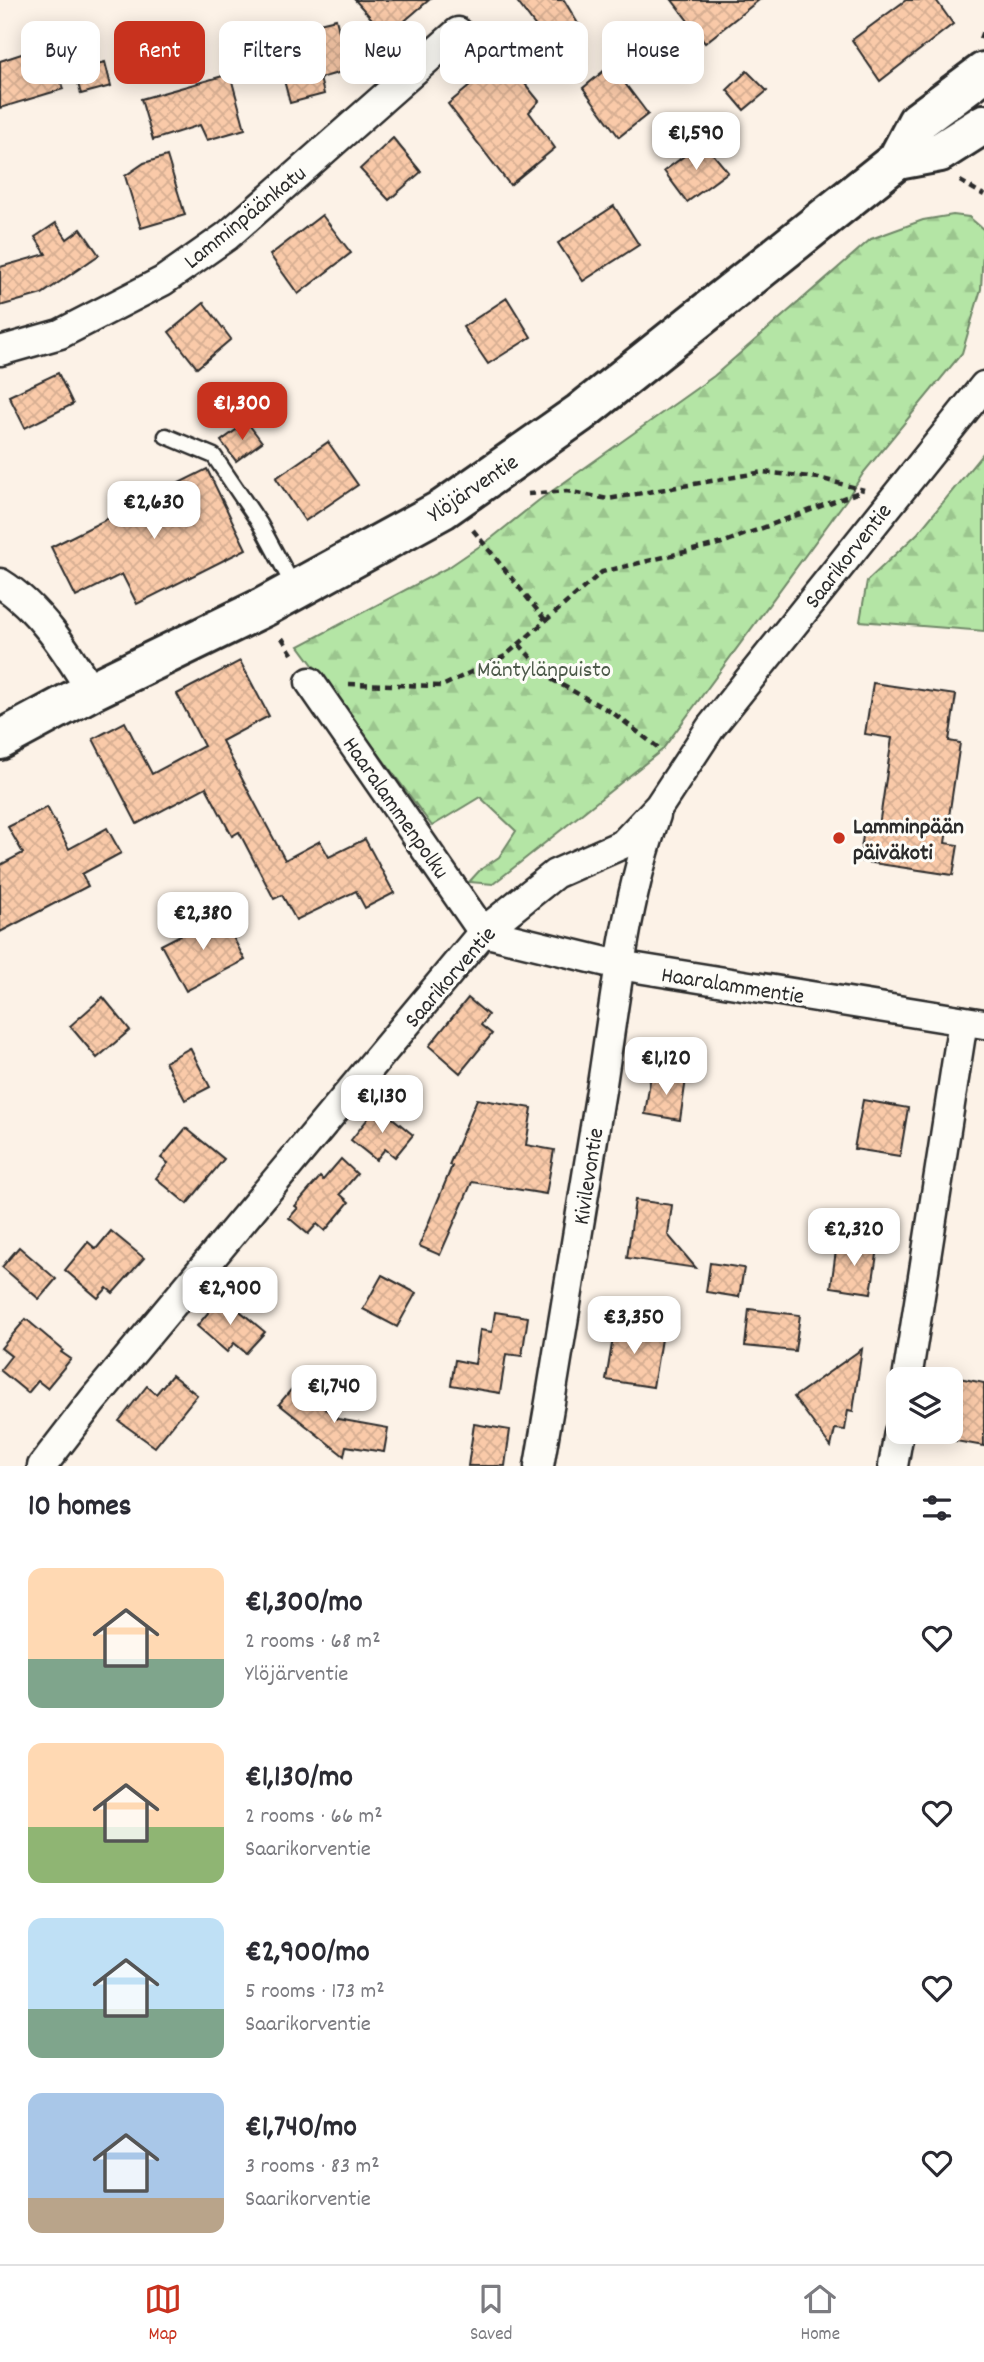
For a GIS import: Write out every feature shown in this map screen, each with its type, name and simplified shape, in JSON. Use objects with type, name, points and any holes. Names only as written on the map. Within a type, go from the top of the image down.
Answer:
[{"type":"main road","name":"Ylöjärventie","points":[[0,740],[91,691],[295,590],[443,509],[580,413],[897,160],[917,122],[984,72]]},
{"type":"main road","name":"Ylöjärventie","points":[[897,160],[940,152],[984,124]]},
{"type":"street","name":"Lamminpäänkatu","points":[[0,351],[60,334],[163,281],[227,236],[440,48]]},
{"type":"street","name":"Saarikorventie","points":[[42,1466],[93,1399],[483,932],[555,874],[623,844],[659,806],[711,727],[984,386]]},
{"type":"street","points":[[0,583],[15,594],[66,649],[91,691]]},
{"type":"street","name":"Haaralammenpolku","points":[[310,682],[483,932]]},
{"type":"street","name":"Kivilevontie","points":[[539,1466],[619,965],[641,856],[659,806]]},
{"type":"street","name":"Haaralammentie","points":[[483,932],[619,965],[974,1023]]},
{"type":"street","points":[[909,1367],[974,1023]]},
{"type":"street","points":[[893,1466],[897,1444]]},
{"type":"lane","points":[[166,436],[214,456],[260,524],[295,590]]},
{"type":"path","points":[[953,177],[984,195]]},
{"type":"path","points":[[310,682],[442,687],[505,656],[601,572],[722,542],[865,490],[819,478],[764,472],[608,499],[567,491],[522,494]]},
{"type":"path","points":[[471,527],[546,621]]},
{"type":"path","points":[[519,644],[549,678],[613,713],[667,752]]},
{"type":"green space","name":"Mäntylänpuisto","points":[[953,215],[969,217],[984,230],[981,289],[962,353],[864,472],[662,750],[493,884],[469,882],[480,870],[499,857],[516,831],[480,797],[432,826],[299,646],[449,567],[493,537],[538,501],[714,376],[871,239],[923,220]]},
{"type":"green space","points":[[984,452],[984,631],[860,621],[867,581],[918,533]]},
{"type":"building","points":[[355,0],[429,0],[404,21],[374,21]]},
{"type":"building","points":[[516,0],[564,0],[576,21],[532,21]]},
{"type":"building","points":[[672,0],[759,0],[705,43],[704,21],[688,21]]},
{"type":"building","points":[[906,0],[936,0],[953,24],[880,81],[852,40]]},
{"type":"building","points":[[336,19],[340,35],[340,72],[326,76],[326,21]]},
{"type":"building","points":[[21,54],[21,84],[61,84],[63,89],[0,108],[0,61]]},
{"type":"building","points":[[105,62],[111,86],[81,94],[78,84],[100,84],[100,63]]},
{"type":"building","points":[[747,71],[767,91],[744,110],[727,90]]},
{"type":"building","points":[[602,72],[602,84],[625,84],[648,114],[619,137],[583,88]]},
{"type":"building","points":[[219,77],[219,84],[233,84],[245,129],[207,140],[200,125],[153,140],[141,99],[194,84],[205,84],[205,81]]},
{"type":"building","points":[[285,84],[322,84],[324,94],[290,103]]},
{"type":"building","points":[[472,84],[525,84],[539,101],[529,112],[555,148],[510,185],[448,104]]},
{"type":"building","points":[[393,138],[421,172],[389,200],[360,169]]},
{"type":"building","points":[[703,142],[728,172],[687,202],[664,171]]},
{"type":"building","points":[[167,156],[185,215],[141,228],[125,176],[144,163]]},
{"type":"building","points":[[614,206],[639,245],[583,281],[558,243]]},
{"type":"building","points":[[322,215],[351,253],[298,294],[270,255]]},
{"type":"building","points":[[56,223],[67,239],[81,229],[99,255],[42,294],[0,306],[0,267],[46,254],[35,237]]},
{"type":"building","points":[[507,298],[531,337],[488,364],[463,327]]},
{"type":"building","points":[[204,303],[231,339],[197,368],[169,332]]},
{"type":"building","points":[[58,373],[73,404],[25,428],[9,396]]},
{"type":"building","points":[[247,422],[262,442],[236,461],[221,441]]},
{"type":"building","points":[[328,442],[358,485],[305,521],[276,478]]},
{"type":"building","points":[[207,469],[246,549],[137,604],[122,574],[76,597],[51,547]]},
{"type":"building","points":[[240,661],[269,716],[222,741],[285,860],[320,841],[329,857],[365,839],[394,893],[365,908],[356,891],[296,920],[282,895],[274,899],[239,832],[232,836],[206,787],[137,824],[93,739],[125,722],[152,774],[204,746],[177,694]]},
{"type":"building","points":[[873,683],[956,695],[949,741],[960,743],[945,843],[958,845],[953,875],[859,861],[865,824],[879,826],[892,738],[865,734]]},
{"type":"building","points":[[47,807],[69,849],[107,828],[121,853],[82,874],[88,886],[0,932],[0,865],[23,853],[8,827]]},
{"type":"building","points":[[221,914],[245,960],[186,991],[161,945]]},
{"type":"building","points":[[103,997],[130,1030],[97,1058],[70,1026]]},
{"type":"building","points":[[468,998],[488,1015],[481,1025],[492,1034],[460,1073],[429,1046]]},
{"type":"building","points":[[190,1048],[210,1087],[185,1100],[165,1062]]},
{"type":"building","points":[[651,1074],[686,1079],[680,1120],[645,1114]]},
{"type":"building","points":[[477,1099],[532,1108],[526,1145],[554,1150],[546,1194],[472,1182],[440,1255],[419,1246]]},
{"type":"building","points":[[863,1100],[908,1108],[900,1156],[854,1149]]},
{"type":"building","points":[[378,1106],[413,1135],[395,1157],[385,1149],[376,1160],[351,1140]]},
{"type":"building","points":[[186,1128],[224,1159],[187,1204],[156,1178],[168,1163],[161,1158]]},
{"type":"building","points":[[341,1159],[357,1174],[340,1194],[349,1202],[325,1231],[317,1224],[308,1234],[289,1218],[298,1208],[295,1206],[320,1177],[323,1180]]},
{"type":"building","points":[[635,1200],[672,1205],[668,1235],[696,1268],[627,1258]]},
{"type":"building","points":[[111,1231],[144,1258],[113,1293],[107,1288],[98,1298],[65,1270],[88,1242],[96,1249]]},
{"type":"building","points":[[837,1243],[878,1248],[871,1293],[831,1287]]},
{"type":"building","points":[[19,1247],[56,1279],[39,1299],[2,1267]]},
{"type":"building","points":[[710,1263],[744,1268],[739,1297],[706,1292]]},
{"type":"building","points":[[382,1275],[416,1293],[397,1327],[363,1309]]},
{"type":"building","points":[[222,1296],[265,1332],[246,1353],[234,1343],[227,1352],[197,1326]]},
{"type":"building","points":[[749,1309],[800,1315],[795,1351],[745,1346]]},
{"type":"building","points":[[495,1312],[528,1317],[522,1356],[506,1354],[500,1393],[451,1385],[455,1360],[475,1364],[480,1330],[492,1332]]},
{"type":"building","points":[[26,1319],[71,1359],[47,1388],[38,1381],[28,1393],[0,1370],[11,1356],[1,1348]]},
{"type":"building","points":[[615,1326],[662,1333],[653,1387],[606,1380]]},
{"type":"building","points":[[862,1349],[853,1411],[848,1410],[845,1430],[835,1429],[831,1447],[794,1397]]},
{"type":"building","points":[[172,1375],[197,1395],[155,1447],[119,1421],[147,1386],[156,1394]]},
{"type":"building","points":[[963,1379],[984,1383],[984,1446],[963,1442]]},
{"type":"building","points":[[295,1385],[338,1419],[388,1428],[384,1452],[346,1446],[344,1456],[279,1404]]},
{"type":"building","points":[[474,1424],[510,1430],[505,1466],[468,1466]]},
{"type":"place","name":"Lamminpään päiväkoti","points":[[839,838]]}]
